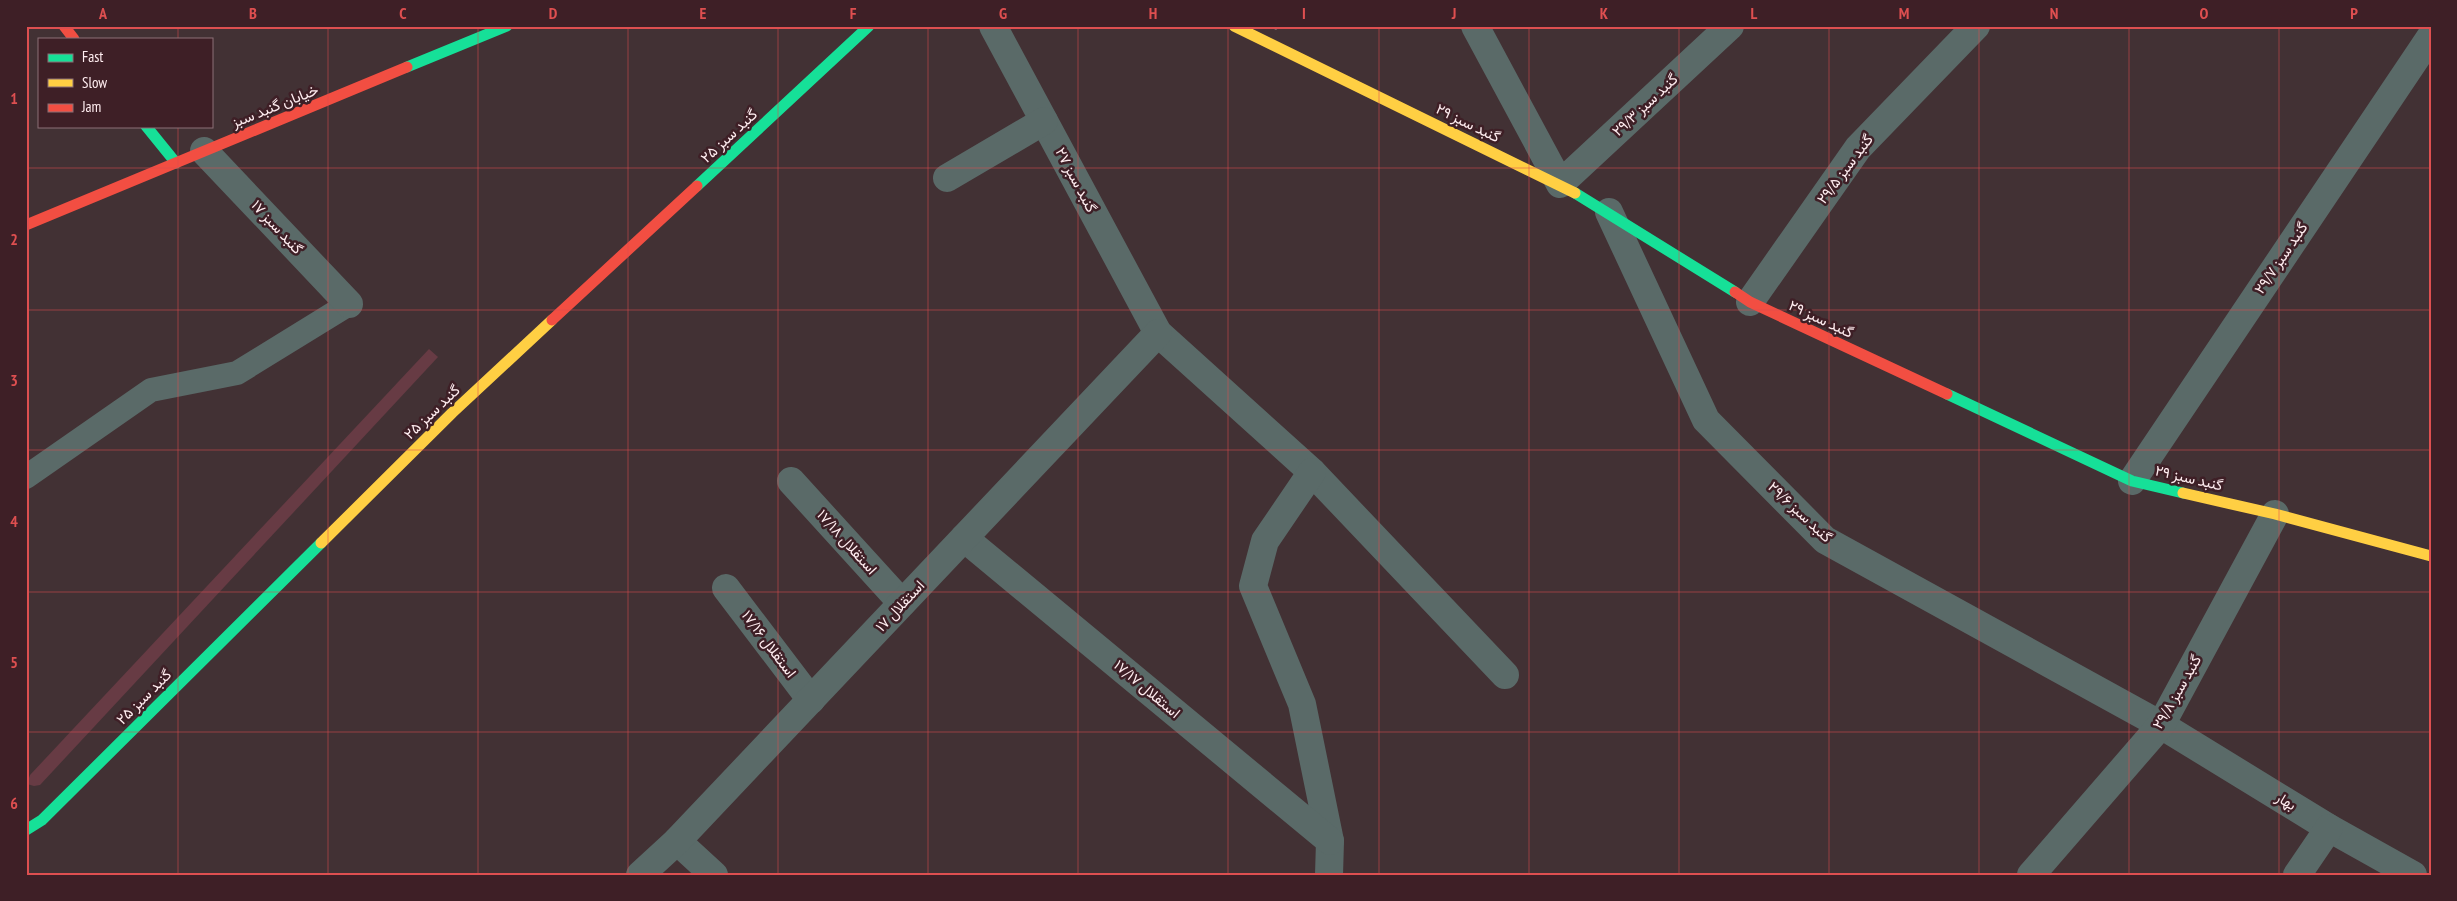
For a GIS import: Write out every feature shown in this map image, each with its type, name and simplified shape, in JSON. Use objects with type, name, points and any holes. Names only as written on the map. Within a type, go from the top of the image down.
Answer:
[{"type":"street","points":[[64,26],[73,38]]},
{"type":"street","name":"گنبد سبز ۲۵","points":[[26,830],[42,820],[452,413],[869,26]]},
{"type":"street","name":"گنبد سبز ۲۷","points":[[994,26],[1158,333],[1312,472],[1505,675]]},
{"type":"street","name":"گنبد سبز ۲۹","points":[[1234,26],[1560,184],[1609,212],[1750,302],[2132,481],[2275,514],[2431,556]]},
{"type":"street","points":[[1475,26],[1560,184]]},
{"type":"street","name":"گنبد سبز ۲۹/۳","points":[[1560,184],[1730,26]]},
{"type":"street","name":"گنبد سبز ۲۹/۵","points":[[1750,302],[1858,148],[1976,26]]},
{"type":"street","name":"خیابان گنبد سبز","points":[[26,225],[504,27]]},
{"type":"street","name":"گنبد سبز ۲۹/۷","points":[[2132,481],[2431,36]]},
{"type":"street","points":[[947,178],[1044,121]]},
{"type":"street","points":[[148,128],[176,163]]},
{"type":"street","name":"گنبد سبز ۱۷","points":[[204,151],[349,304]]},
{"type":"street","name":"گنبد سبز ۲۹/۶","points":[[1609,212],[1706,420],[1825,540],[2161,725]]},
{"type":"street","name":"استقلال ۱۷","points":[[640,875],[677,841],[1158,333]]},
{"type":"street","points":[[1312,472],[1265,541],[1253,586],[1302,704],[1330,840],[1329,875]]},
{"type":"street","name":"استقلال ۱۷/۱۸","points":[[791,481],[902,603]]},
{"type":"street","name":"گنبد سبز ۲۹/۸","points":[[2031,875],[2161,725],[2275,514]]},
{"type":"street","name":"استقلال ۱۷/۱۷","points":[[964,538],[1330,840]]},
{"type":"street","name":"استقلال ۱۷/۱۶","points":[[726,588],[811,700]]},
{"type":"street","name":"بهار","points":[[2161,725],[2329,828],[2413,875]]},
{"type":"street","points":[[2297,875],[2329,828]]},
{"type":"street","points":[[677,841],[714,875]]},
{"type":"lane","points":[[26,477],[151,390],[237,373],[349,304]]},
{"type":"shaded area","points":[[429,349],[438,357],[40,785],[27,784],[30,775]]},
{"type":"building","points":[[1268,26],[1281,26],[1276,30]]},
{"type":"traffic: fast","points":[[407,67],[507,26]]},
{"type":"traffic: fast","points":[[697,186],[869,26]]},
{"type":"traffic: fast","points":[[148,128],[176,163]]},
{"type":"traffic: fast","points":[[1575,193],[1735,292]]},
{"type":"traffic: fast","points":[[1947,394],[2132,481],[2183,493]]},
{"type":"traffic: fast","points":[[26,830],[42,820],[321,543]]},
{"type":"traffic: slow","points":[[1234,26],[1575,193]]},
{"type":"traffic: slow","points":[[321,543],[452,413],[552,320]]},
{"type":"traffic: slow","points":[[2183,493],[2275,514],[2431,556]]},
{"type":"traffic: jam","points":[[64,26],[73,38]]},
{"type":"traffic: jam","points":[[26,225],[407,67]]},
{"type":"traffic: jam","points":[[552,320],[697,186]]},
{"type":"traffic: jam","points":[[1735,292],[1750,302],[1947,394]]}]
